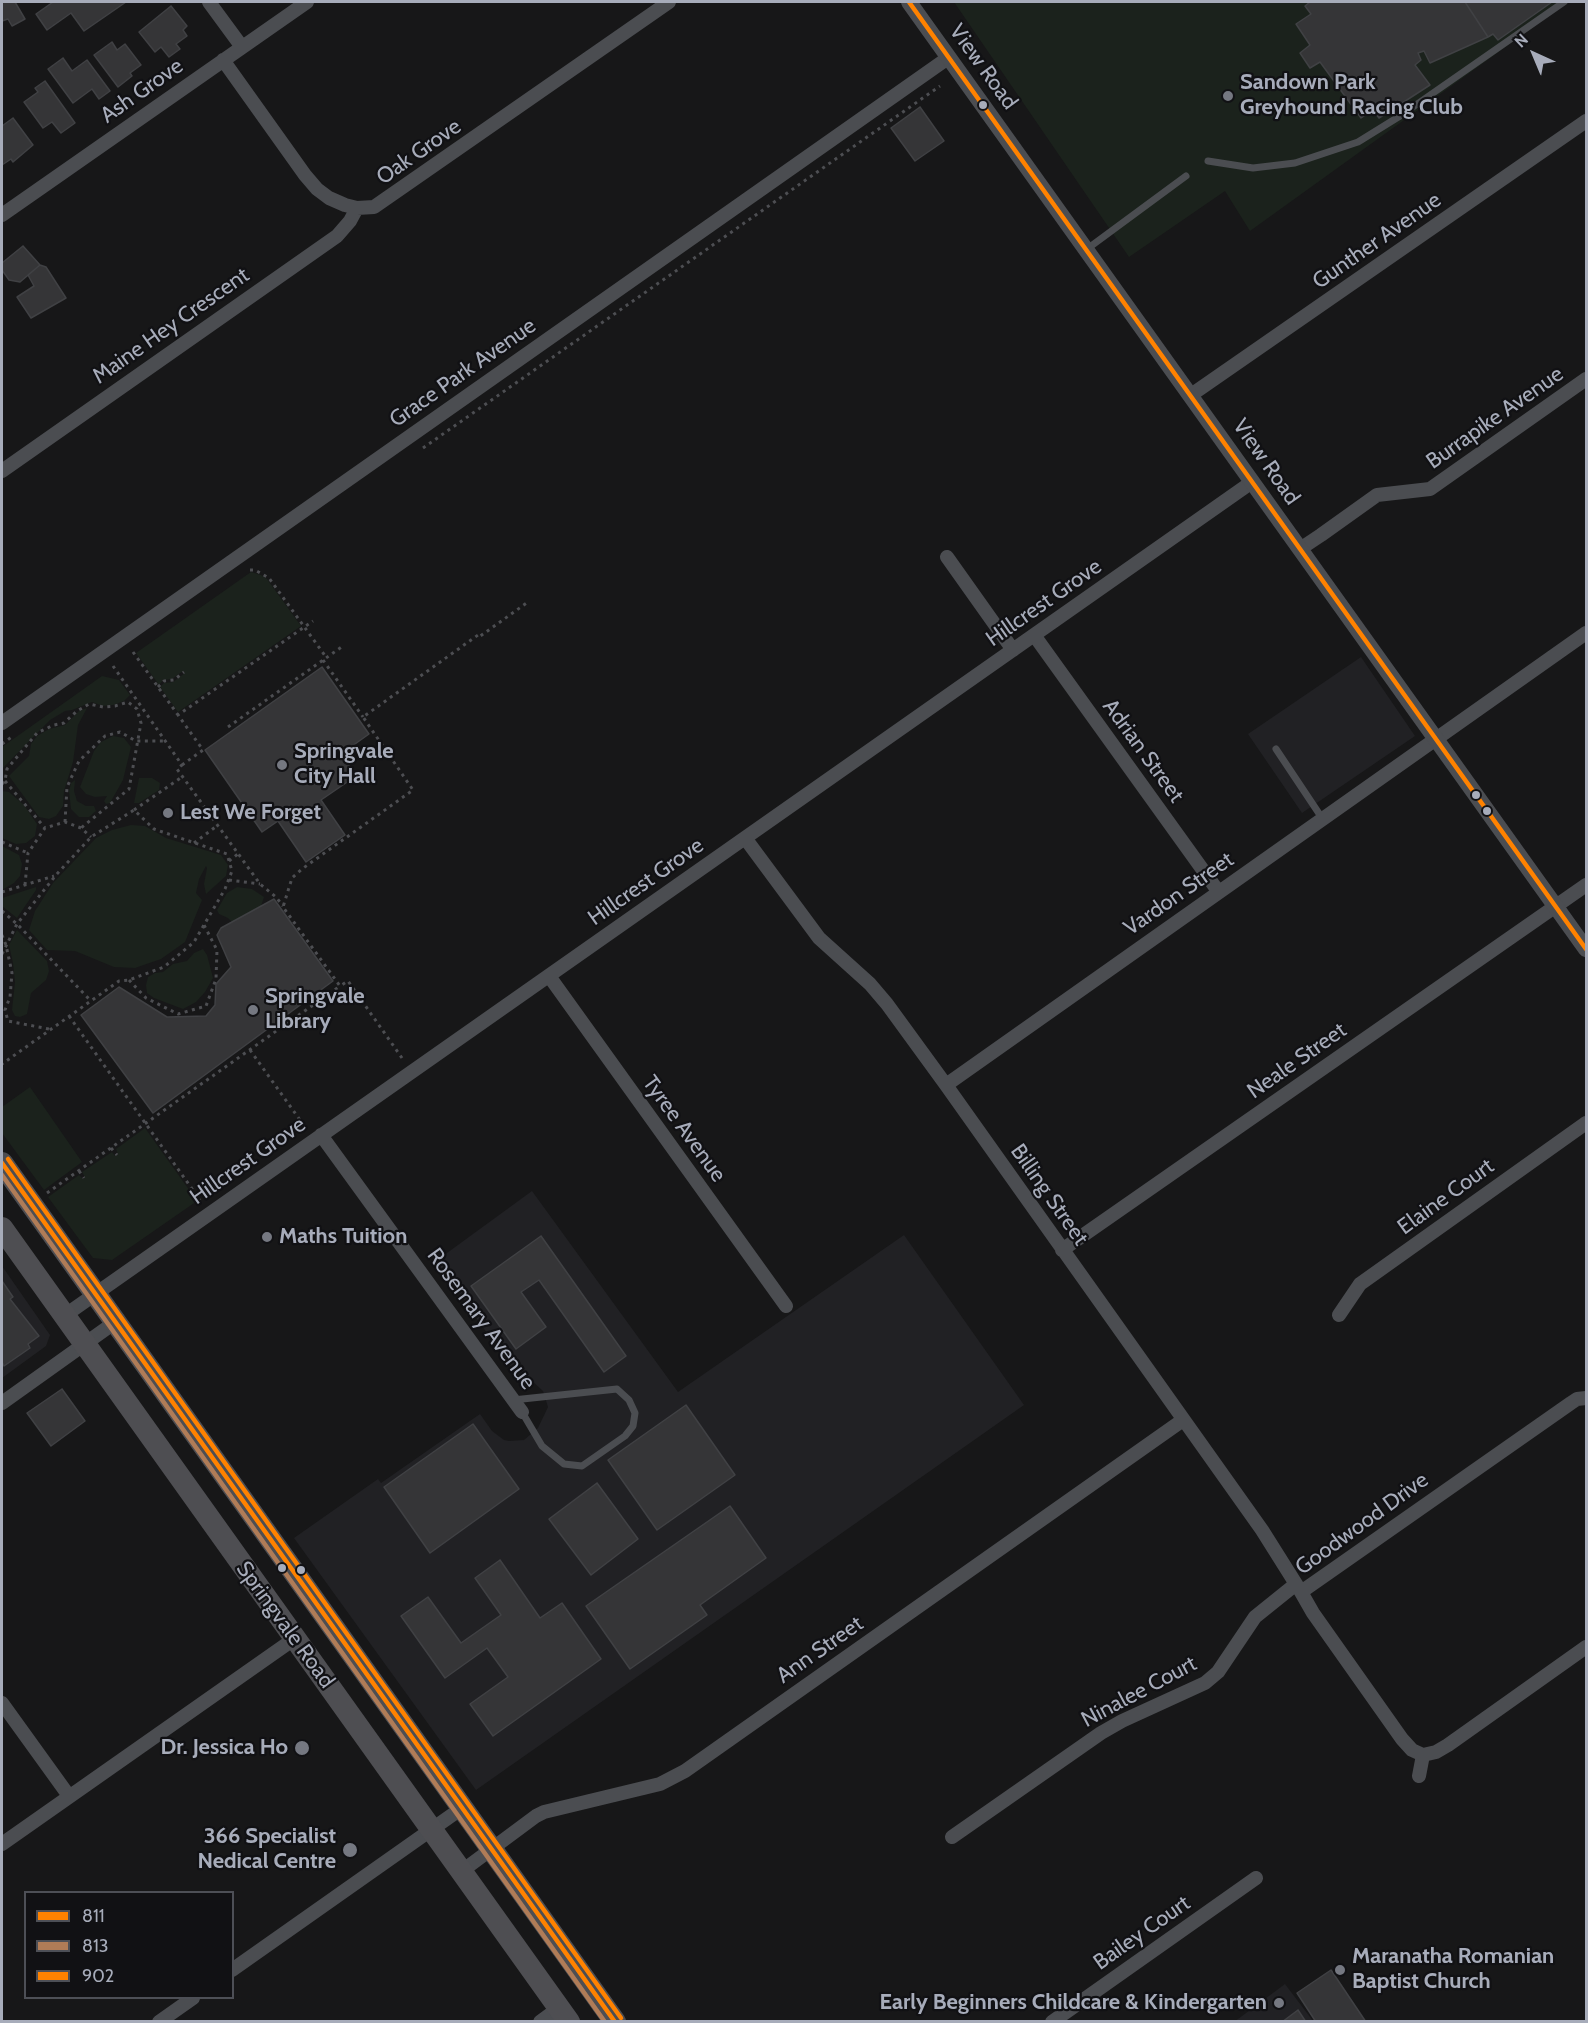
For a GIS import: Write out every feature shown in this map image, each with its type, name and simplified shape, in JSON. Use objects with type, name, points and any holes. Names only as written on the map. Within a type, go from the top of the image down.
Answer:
[{"type":"highway","name":"Springvale Road","points":[[2,1163],[615,2022]]},
{"type":"highway","name":"Springvale Road","points":[[7,1239],[564,2015]]},
{"type":"street","points":[[208,2],[242,47]]},
{"type":"street","name":"Ash Grove","points":[[2,215],[307,2]]},
{"type":"street","name":"Oak Grove","points":[[357,208],[374,207],[383,202],[669,2]]},
{"type":"street","name":"View Road","points":[[909,2],[1587,949]]},
{"type":"street","name":"Grace Park Avenue","points":[[2,723],[948,58]]},
{"type":"street","points":[[224,60],[310,182],[329,198],[357,208]]},
{"type":"street","name":"Gunther Avenue","points":[[1191,395],[1587,121]]},
{"type":"street","name":"Maine Hey Crescent","points":[[2,471],[337,236],[345,228],[357,208]]},
{"type":"street","name":"Burrapike Avenue","points":[[1300,549],[1377,495],[1430,489],[1587,379]]},
{"type":"street","name":"Hillcrest Grove","points":[[64,1316],[1252,482]]},
{"type":"street","points":[[947,558],[1013,650]]},
{"type":"street","name":"Vardon Street","points":[[946,1085],[1587,633]]},
{"type":"street","name":"Adrian Street","points":[[1034,635],[1218,891]]},
{"type":"street","name":"Billing Street","points":[[745,838],[819,938],[870,984],[946,1085],[1269,1540],[1299,1588]]},
{"type":"street","name":"Neale Street","points":[[1062,1250],[1587,885]]},
{"type":"street","name":"Tyree Avenue","points":[[549,976],[786,1306]]},
{"type":"street","name":"Elaine Court","points":[[1339,1315],[1360,1284],[1587,1123]]},
{"type":"street","name":"Rosemary Avenue","points":[[321,1135],[522,1412]]},
{"type":"street","points":[[2,1403],[114,1323]]},
{"type":"street","name":"Goodwood Drive","points":[[1423,1755],[1407,1746],[1313,1613],[1299,1588],[1577,1399],[1587,1398]]},
{"type":"street","name":"Ann Street","points":[[462,1871],[544,1812],[660,1784],[685,1772],[1183,1420]]},
{"type":"street","name":"Ninalee Court","points":[[952,1837],[1107,1730],[1205,1683],[1218,1672],[1255,1617],[1299,1588]]},
{"type":"street","points":[[2,1844],[294,1639]]},
{"type":"street","points":[[1419,1776],[1423,1755],[1436,1752],[1448,1745],[1587,1647]]},
{"type":"street","points":[[2,1702],[69,1796]]},
{"type":"street","points":[[234,1969],[462,1808]]},
{"type":"street","name":"Bailey Court","points":[[1052,2022],[1256,1878]]},
{"type":"street","points":[[159,2022],[192,1999]]},
{"type":"street","points":[[540,2022],[564,2015]]},
{"type":"lane","points":[[1208,161],[1253,168],[1295,164],[1358,142],[1400,116],[1564,2]]},
{"type":"lane","points":[[1087,249],[1186,176]]},
{"type":"lane","points":[[1276,750],[1322,818]]},
{"type":"lane","points":[[513,1400],[617,1389],[629,1400],[635,1413],[633,1426],[626,1436],[582,1466],[564,1464],[542,1446],[522,1412]]},
{"type":"path","name":"Grace Park Avenue","points":[[422,449],[940,86]]},
{"type":"path","points":[[258,564],[250,570],[255,570],[269,578],[413,789],[302,868],[292,878],[283,907]]},
{"type":"path","points":[[363,717],[477,635],[479,637],[528,602]]},
{"type":"path","points":[[178,716],[313,621]]},
{"type":"path","points":[[228,727],[343,646]]},
{"type":"path","points":[[126,657],[133,652],[203,750],[177,768],[260,884],[276,897],[340,986]]},
{"type":"path","points":[[120,661],[113,666],[182,765]]},
{"type":"path","points":[[158,687],[164,681],[174,680],[184,672]]},
{"type":"path","points":[[2,773],[8,769],[37,733],[64,723],[89,704],[103,707],[128,702],[138,710],[141,723],[129,789],[81,828]]},
{"type":"path","points":[[2,744],[20,731]]},
{"type":"path","points":[[65,822],[67,787],[78,761],[105,736],[120,732],[136,741],[166,741]]},
{"type":"path","points":[[2,784],[8,769]]},
{"type":"path","points":[[2,954],[17,924],[91,837],[183,777]]},
{"type":"path","points":[[5,781],[45,828]]},
{"type":"path","points":[[2,1064],[119,981],[129,981],[164,967],[194,942],[229,880],[232,871],[227,854],[154,829],[134,810]]},
{"type":"path","points":[[25,885],[28,853],[45,828],[65,822],[81,828],[91,837]]},
{"type":"path","points":[[194,843],[218,825]]},
{"type":"path","points":[[2,842],[28,853]]},
{"type":"path","points":[[230,861],[238,854]]},
{"type":"path","points":[[2,892],[56,876]]},
{"type":"path","points":[[229,880],[260,884]]},
{"type":"path","points":[[2,910],[90,1000]]},
{"type":"path","points":[[129,981],[146,998],[178,1014],[206,1006],[216,979],[217,950],[204,926]]},
{"type":"path","points":[[2,935],[12,973],[10,997],[5,1010],[8,1021],[50,1030]]},
{"type":"path","points":[[45,1195],[348,981],[402,1058]]},
{"type":"path","points":[[2,1005],[6,1007]]},
{"type":"path","points":[[69,1015],[200,1200]]},
{"type":"path","points":[[250,1050],[305,1126]]},
{"type":"path","points":[[111,1148],[117,1155]]},
{"type":"path","points":[[79,1171],[84,1178]]},
{"type":"shaded area","name":"Sandown Park Greyhound Racing Club","points":[[954,2],[1568,2],[1250,231],[1225,191],[1129,257]]},
{"type":"shaded area","points":[[251,572],[267,579],[301,626],[178,712],[160,687],[164,683],[173,682],[185,673],[183,671],[172,679],[163,680],[159,685],[136,653]]},
{"type":"shaded area","points":[[1361,657],[1415,736],[1302,813],[1248,734]]},
{"type":"shaded area","points":[[102,676],[119,680],[130,695],[124,701],[113,705],[103,706],[92,702],[65,711],[50,720],[2,769],[2,747]]},
{"type":"shaded area","points":[[87,708],[78,725],[73,762],[64,791],[63,806],[56,816],[49,819],[39,817],[9,776],[29,756],[31,744],[37,736],[49,729],[65,725],[79,711]]},
{"type":"shaded area","points":[[113,736],[124,738],[131,747],[123,780],[110,803],[106,804],[104,801],[107,796],[95,797],[86,794],[80,787],[94,751],[101,742]]},
{"type":"shaded area","points":[[139,778],[152,778],[160,783],[159,790],[139,803],[134,803]]},
{"type":"shaded area","points":[[75,780],[74,791],[77,801],[86,806],[94,806],[96,811],[89,817],[79,817],[71,809],[69,791],[71,783]]},
{"type":"shaded area","points":[[2,791],[9,792],[24,805],[37,824],[35,836],[26,843],[16,844],[2,838]]},
{"type":"shaded area","points":[[131,825],[145,826],[166,838],[221,855],[228,865],[226,876],[206,894],[204,884],[206,866],[199,879],[196,893],[202,900],[185,942],[161,959],[135,968],[114,967],[75,951],[47,950],[29,930],[35,911],[53,883],[96,838],[112,830]]},
{"type":"shaded area","points":[[2,846],[19,855],[22,864],[20,876],[14,883],[2,890]]},
{"type":"shaded area","points":[[36,887],[17,918],[2,906],[2,898]]},
{"type":"shaded area","points":[[237,887],[252,889],[264,897],[261,906],[232,922],[219,914],[217,910],[227,893]]},
{"type":"shaded area","points":[[17,930],[47,961],[49,971],[46,980],[31,993],[27,1014],[20,1017],[15,1016],[12,1010],[15,982],[9,945]]},
{"type":"shaded area","points":[[203,949],[207,955],[213,978],[196,1002],[183,1009],[147,993],[148,977],[163,972],[173,964],[187,961],[194,953]]},
{"type":"shaded area","points":[[30,1087],[82,1162],[44,1190],[2,1133],[2,1107]]},
{"type":"shaded area","points":[[145,1128],[197,1201],[112,1260],[93,1258],[48,1197],[79,1175],[83,1179],[85,1177],[82,1172],[112,1152],[115,1156],[118,1154],[116,1149]]},
{"type":"shaded area","points":[[532,1191],[678,1392],[904,1235],[1024,1405],[476,1790],[294,1538],[378,1479],[381,1483],[480,1414],[492,1431],[504,1440],[524,1440],[538,1428],[548,1407],[543,1391],[532,1381],[516,1374],[436,1261]]},
{"type":"shaded area","points":[[2,1266],[50,1335],[46,1346],[2,1378]]},
{"type":"shaded area","name":"Early Beginners Childcare & Kindergarten","points":[[1285,1984],[1313,2021],[1234,2022]]},
{"type":"building","points":[[2,2],[15,2],[25,19],[12,26],[8,19],[2,21]]},
{"type":"building","points":[[53,2],[126,2],[84,31],[71,13],[47,30],[36,14]]},
{"type":"building","points":[[1310,2],[1465,2],[1488,37],[1430,63],[1424,51],[1418,53],[1421,60],[1415,65],[1430,85],[1379,118],[1373,110],[1361,118],[1320,62],[1310,68],[1300,53],[1310,45],[1296,24],[1311,14],[1305,6]]},
{"type":"building","points":[[1465,2],[1552,2],[1498,40],[1493,34],[1488,37]]},
{"type":"building","points":[[171,6],[187,26],[183,30],[187,36],[176,44],[180,49],[169,57],[161,47],[155,52],[139,32]]},
{"type":"building","points":[[112,42],[117,50],[125,44],[141,65],[130,73],[132,76],[118,87],[94,55]]},
{"type":"building","points":[[63,58],[72,71],[87,60],[110,91],[99,99],[92,89],[73,103],[48,69]]},
{"type":"building","points":[[45,81],[75,123],[61,133],[52,122],[43,128],[24,102],[38,92],[35,88]]},
{"type":"building","points":[[920,107],[944,141],[915,161],[891,128]]},
{"type":"building","points":[[13,118],[33,145],[13,162],[11,159],[2,165],[2,126]]},
{"type":"building","points":[[23,246],[40,265],[20,282],[9,280],[2,270],[2,263]]},
{"type":"building","points":[[40,265],[46,267],[66,298],[31,318],[17,297],[34,286],[28,275]]},
{"type":"building","name":"Springvale City Hall","points":[[322,667],[369,734],[341,754],[356,776],[321,800],[345,835],[306,862],[278,821],[262,832],[205,750]]},
{"type":"building","name":"Springvale Library","points":[[274,899],[333,981],[153,1113],[81,1015],[119,987],[167,1017],[206,1016],[215,1005],[216,984],[231,967],[217,935],[221,928]]},
{"type":"building","points":[[541,1236],[626,1356],[604,1372],[539,1280],[521,1292],[546,1327],[516,1349],[471,1286]]},
{"type":"building","points":[[2,1281],[13,1297],[10,1299],[39,1336],[28,1344],[30,1348],[4,1366],[2,1362]]},
{"type":"building","points":[[62,1389],[85,1421],[51,1446],[27,1413]]},
{"type":"building","points":[[686,1405],[735,1475],[657,1530],[608,1460]]},
{"type":"building","points":[[473,1424],[519,1489],[430,1553],[384,1487]]},
{"type":"building","points":[[597,1483],[638,1539],[591,1575],[549,1519]]},
{"type":"building","points":[[730,1506],[766,1558],[700,1605],[707,1615],[630,1669],[586,1606]]},
{"type":"building","points":[[500,1560],[540,1618],[562,1603],[601,1659],[493,1736],[470,1704],[508,1677],[487,1648],[445,1678],[401,1616],[428,1597],[461,1643],[501,1615],[475,1578]]},
{"type":"building","points":[[1331,1970],[1366,2022],[1316,2022],[1297,1993]]},
{"type":"building","points":[[1298,2010],[1306,2022],[1282,2022]]},
{"type":"transit line","name":"811","points":[[909,2],[1586,949]]},
{"type":"transit line","name":"902","points":[[8,1159],[621,2018]]},
{"type":"transit line","name":"811","points":[[2,1163],[615,2022]]},
{"type":"transit line","name":"813","points":[[2,1175],[605,2022]]},
{"type":"place","name":"Sandown Park Greyhound Racing Club","points":[[1228,96]]},
{"type":"place","name":"Springvale City Hall","points":[[282,765]]},
{"type":"place","name":"Lest We Forget","points":[[168,813]]},
{"type":"place","name":"Springvale Library","points":[[253,1010]]},
{"type":"place","name":"Maths Tuition","points":[[267,1237]]},
{"type":"place","name":"Dr. Jessica Ho","points":[[302,1748]]},
{"type":"place","name":"366 Specialist Nedical Centre","points":[[350,1850]]},
{"type":"place","name":"Maranatha Romanian Baptist Church","points":[[1340,1970]]},
{"type":"place","name":"Early Beginners Childcare & Kindergarten","points":[[1279,2003]]}]
